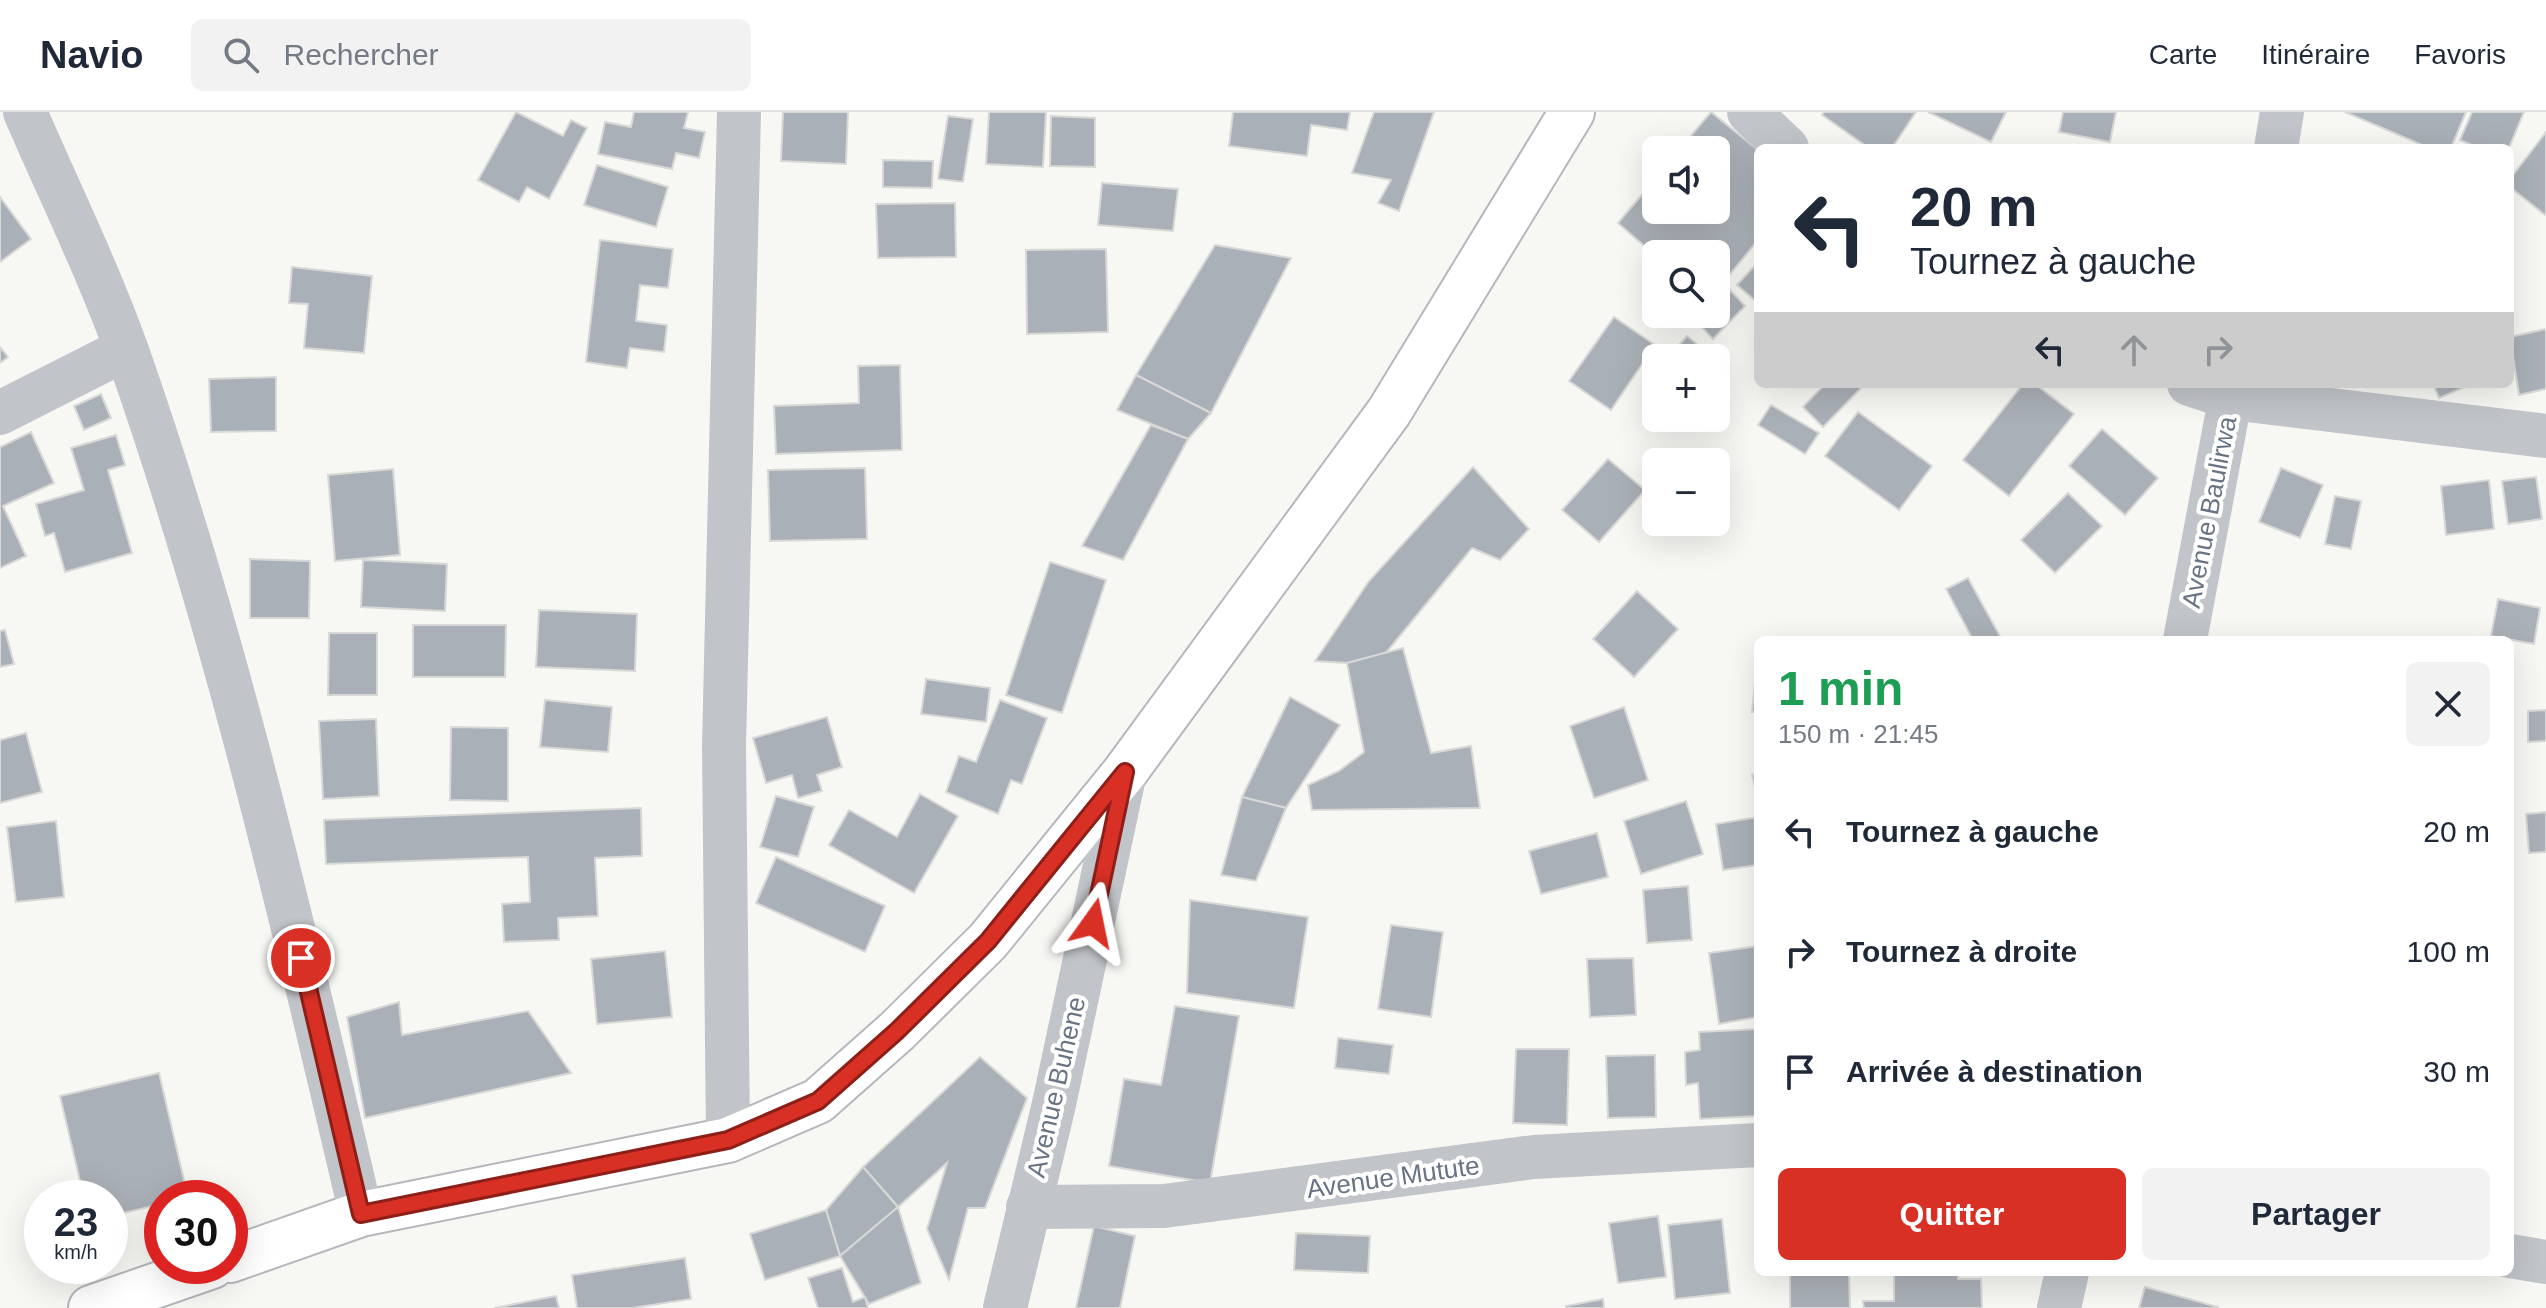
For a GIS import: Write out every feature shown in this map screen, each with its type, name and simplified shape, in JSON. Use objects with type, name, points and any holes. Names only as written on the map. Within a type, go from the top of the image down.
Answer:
[{"type":"main road","points":[[248,1254],[361,1214],[728,1140],[818,1101],[897,1031],[988,941],[1125,772],[1389,412],[1572,112]]},
{"type":"main road","points":[[91,1308],[160,1284]]},
{"type":"street","points":[[25,112],[126,349],[222,653],[301,958],[361,1214]]},
{"type":"street","points":[[728,1140],[724,746],[739,112]]},
{"type":"street","points":[[1749,112],[1783,144]]},
{"type":"street","points":[[2277,144],[2282,112]]},
{"type":"street","points":[[0,413],[126,349]]},
{"type":"street","points":[[2232,391],[2546,436]]},
{"type":"street","name":"Avenue Baulirwa","points":[[2186,636],[2232,391]]},
{"type":"street","name":"Avenue Buhene","points":[[1005,1308],[1058,1089],[1125,772]]},
{"type":"street","name":"Avenue Mutute","points":[[1028,1207],[1164,1206],[1534,1157],[1754,1145]]},
{"type":"street","points":[[2514,1257],[2546,1262]]},
{"type":"street","points":[[2059,1308],[2066,1276]]},
{"type":"building","points":[[516,112],[563,136],[571,120],[587,128],[549,199],[527,187],[519,202],[478,180]]},
{"type":"building","points":[[634,112],[688,112],[684,128],[705,132],[699,158],[676,153],[672,169],[598,154],[605,122],[631,127]]},
{"type":"building","points":[[783,112],[848,112],[846,164],[781,161]]},
{"type":"building","points":[[989,112],[1046,112],[1043,167],[986,164]]},
{"type":"building","points":[[1233,112],[1350,112],[1347,130],[1311,125],[1307,156],[1229,146]]},
{"type":"building","points":[[1374,112],[1434,112],[1399,211],[1378,203],[1391,180],[1352,173]]},
{"type":"building","points":[[1711,112],[1754,147],[1754,245],[1730,274],[1730,240],[1642,240],[1642,244],[1618,223],[1642,195],[1642,224],[1730,224],[1730,136],[1691,136]]},
{"type":"building","points":[[1824,112],[1916,112],[1895,144],[1863,144],[1822,115]]},
{"type":"building","points":[[1928,112],[2006,112],[1991,142]]},
{"type":"building","points":[[2063,112],[2116,112],[2110,142],[2059,132]]},
{"type":"building","points":[[2345,112],[2466,112],[2453,144],[2420,144]]},
{"type":"building","points":[[2472,112],[2524,112],[2511,144],[2470,144],[2460,140]]},
{"type":"building","points":[[948,116],[973,119],[963,182],[938,179]]},
{"type":"building","points":[[1051,116],[1095,118],[1095,167],[1050,166]]},
{"type":"building","points":[[2546,132],[2545,215],[2514,190],[2514,174]]},
{"type":"building","points":[[883,160],[933,161],[932,188],[883,187]]},
{"type":"building","points":[[597,165],[668,187],[656,227],[584,205]]},
{"type":"building","points":[[1102,183],[1178,189],[1173,231],[1098,225]]},
{"type":"building","points":[[0,197],[31,239],[0,262]]},
{"type":"building","points":[[955,203],[956,257],[878,258],[876,204]]},
{"type":"building","points":[[600,240],[673,249],[668,288],[640,285],[636,321],[667,325],[664,352],[630,348],[627,368],[586,362]]},
{"type":"building","points":[[1215,245],[1291,258],[1211,413],[1136,375]]},
{"type":"building","points":[[1106,249],[1108,332],[1027,334],[1026,250]]},
{"type":"building","points":[[1754,266],[1754,300],[1737,285]]},
{"type":"building","points":[[292,267],[372,276],[364,353],[304,348],[308,304],[289,303]]},
{"type":"building","points":[[1730,290],[1745,306],[1730,321]]},
{"type":"building","points":[[1614,317],[1654,344],[1642,344],[1642,364],[1611,410],[1569,381]]},
{"type":"building","points":[[1703,328],[1724,328],[1713,339]]},
{"type":"building","points":[[2546,329],[2546,389],[2519,395],[2514,336]]},
{"type":"building","points":[[1687,336],[1697,344],[1680,344]]},
{"type":"building","points":[[0,347],[8,357],[0,363]]},
{"type":"building","points":[[900,365],[902,450],[776,454],[774,406],[859,403],[858,366]]},
{"type":"building","points":[[1136,375],[1211,413],[1188,439],[1117,410]]},
{"type":"building","points":[[276,377],[276,431],[211,432],[209,379]]},
{"type":"building","points":[[1821,388],[1861,388],[1823,427],[1803,407]]},
{"type":"building","points":[[2020,388],[2040,388],[2074,414],[2009,496],[1963,460]]},
{"type":"building","points":[[2435,388],[2463,388],[2439,398]]},
{"type":"building","points":[[101,394],[111,418],[84,430],[74,406]]},
{"type":"building","points":[[1771,405],[1819,433],[1805,454],[1758,425]]},
{"type":"building","points":[[1858,412],[1932,466],[1899,510],[1825,456]]},
{"type":"building","points":[[1151,425],[1188,439],[1123,560],[1082,546]]},
{"type":"building","points":[[2102,429],[2158,478],[2125,515],[2069,466]]},
{"type":"building","points":[[31,432],[54,483],[3,506],[26,556],[0,568],[0,447]]},
{"type":"building","points":[[116,435],[125,465],[108,470],[132,553],[65,572],[54,533],[45,536],[36,504],[84,490],[71,448]]},
{"type":"building","points":[[1608,459],[1642,487],[1642,493],[1599,542],[1562,510]]},
{"type":"building","points":[[1473,467],[1529,529],[1500,560],[1472,548],[1385,654],[1347,663],[1315,661],[1369,581]]},
{"type":"building","points":[[865,468],[867,539],[770,541],[768,470]]},
{"type":"building","points":[[2281,468],[2323,485],[2300,538],[2259,522]]},
{"type":"building","points":[[393,469],[400,555],[335,561],[328,475]]},
{"type":"building","points":[[2536,477],[2542,519],[2508,524],[2502,481]]},
{"type":"building","points":[[2489,480],[2494,529],[2446,535],[2441,486]]},
{"type":"building","points":[[2068,493],[2102,526],[2055,573],[2021,540]]},
{"type":"building","points":[[2335,496],[2361,501],[2351,549],[2325,544]]},
{"type":"building","points":[[250,559],[310,561],[309,618],[250,618]]},
{"type":"building","points":[[363,560],[447,564],[445,611],[361,607]]},
{"type":"building","points":[[1050,562],[1106,580],[1062,713],[1006,695]]},
{"type":"building","points":[[1968,578],[2000,636],[1971,636],[1946,589]]},
{"type":"building","points":[[1637,591],[1678,629],[1634,677],[1593,639]]},
{"type":"building","points":[[2498,599],[2540,608],[2534,644],[2514,640],[2514,636],[2491,636]]},
{"type":"building","points":[[539,610],[637,614],[635,671],[536,667]]},
{"type":"building","points":[[413,625],[506,625],[505,677],[413,677]]},
{"type":"building","points":[[5,630],[14,664],[0,667],[0,631]]},
{"type":"building","points":[[329,633],[377,633],[377,695],[328,695]]},
{"type":"building","points":[[1403,648],[1431,753],[1471,746],[1480,808],[1312,810],[1308,785],[1339,771],[1364,752],[1347,663]]},
{"type":"building","points":[[926,679],[990,688],[986,722],[921,714]]},
{"type":"building","points":[[1290,697],[1340,725],[1286,808],[1242,797]]},
{"type":"building","points":[[545,700],[612,707],[608,752],[540,747]]},
{"type":"building","points":[[1000,700],[1047,718],[1022,784],[1011,780],[998,814],[946,792],[959,756],[976,762]]},
{"type":"building","points":[[1624,707],[1648,780],[1594,798],[1570,726]]},
{"type":"building","points":[[2546,710],[2546,741],[2528,742],[2528,711]]},
{"type":"building","points":[[827,717],[842,767],[817,775],[822,791],[798,798],[792,775],[766,783],[753,738]]},
{"type":"building","points":[[376,719],[379,796],[323,799],[319,721]]},
{"type":"building","points":[[451,727],[508,728],[508,801],[450,800]]},
{"type":"building","points":[[26,733],[42,792],[0,803],[0,740]]},
{"type":"building","points":[[920,794],[958,816],[914,893],[829,845],[849,810],[897,837]]},
{"type":"building","points":[[776,796],[814,807],[798,857],[760,847]]},
{"type":"building","points":[[1242,797],[1286,808],[1256,881],[1221,875]]},
{"type":"building","points":[[1686,801],[1703,854],[1641,874],[1624,821]]},
{"type":"building","points":[[641,808],[642,856],[595,858],[598,916],[558,918],[559,940],[504,942],[502,904],[530,902],[528,857],[326,864],[324,820]]},
{"type":"building","points":[[2546,812],[2546,852],[2529,853],[2526,814]]},
{"type":"building","points":[[1754,818],[1754,866],[1723,870],[1716,824]]},
{"type":"building","points":[[56,821],[64,897],[16,902],[7,827]]},
{"type":"building","points":[[1597,833],[1608,877],[1541,894],[1529,851]]},
{"type":"building","points":[[776,857],[885,906],[865,952],[756,903]]},
{"type":"building","points":[[1688,886],[1692,940],[1647,943],[1643,890]]},
{"type":"building","points":[[1190,900],[1308,917],[1294,1008],[1187,993]]},
{"type":"building","points":[[1391,925],[1443,932],[1431,1017],[1378,1009]]},
{"type":"building","points":[[1754,947],[1754,1018],[1719,1024],[1709,953]]},
{"type":"building","points":[[665,951],[672,1017],[597,1024],[591,959]]},
{"type":"building","points":[[1633,958],[1636,1015],[1590,1017],[1587,959]]},
{"type":"building","points":[[399,1002],[402,1035],[528,1011],[571,1073],[365,1118],[347,1017]]},
{"type":"building","points":[[1175,1006],[1239,1016],[1210,1183],[1109,1166],[1124,1079],[1161,1085]]},
{"type":"building","points":[[1754,1029],[1754,1116],[1700,1119],[1698,1083],[1686,1085],[1685,1052],[1700,1050],[1699,1032]]},
{"type":"building","points":[[1338,1038],[1393,1045],[1389,1074],[1335,1068]]},
{"type":"building","points":[[1516,1049],[1569,1049],[1567,1125],[1513,1123]]},
{"type":"building","points":[[1655,1055],[1656,1117],[1608,1118],[1606,1056]]},
{"type":"building","points":[[980,1057],[1027,1098],[985,1208],[968,1208],[949,1280],[927,1229],[947,1163],[898,1207],[863,1167]]},
{"type":"building","points":[[159,1073],[184,1180],[144,1180],[144,1208],[128,1212],[128,1180],[80,1180],[60,1096]]},
{"type":"building","points":[[863,1167],[898,1207],[840,1256],[826,1210]]},
{"type":"building","points":[[898,1207],[921,1283],[869,1304],[840,1256]]},
{"type":"building","points":[[826,1210],[840,1256],[765,1280],[750,1234]]},
{"type":"building","points":[[1658,1216],[1666,1277],[1618,1283],[1609,1223]]},
{"type":"building","points":[[1722,1219],[1730,1293],[1675,1299],[1668,1225]]},
{"type":"building","points":[[1094,1226],[1135,1236],[1120,1308],[1076,1308]]},
{"type":"building","points":[[1296,1233],[1370,1236],[1368,1273],[1294,1270]]},
{"type":"building","points":[[685,1258],[691,1299],[632,1308],[577,1308],[572,1275]]},
{"type":"building","points":[[842,1268],[853,1302],[865,1297],[868,1308],[818,1308],[808,1278]]},
{"type":"building","points":[[1790,1276],[1849,1276],[1850,1308],[1790,1308]]},
{"type":"building","points":[[1894,1276],[1981,1279],[1982,1308],[1864,1308],[1863,1301],[1894,1301]]},
{"type":"building","points":[[2145,1287],[2218,1307],[2218,1308],[2139,1308]]},
{"type":"building","points":[[556,1296],[559,1308],[494,1308]]},
{"type":"building","points":[[1603,1299],[1604,1308],[1566,1308],[1566,1306]]},
{"type":"route","points":[[301,958],[361,1214],[728,1140],[818,1101],[897,1031],[988,941],[1125,772],[1093,923]]}]
